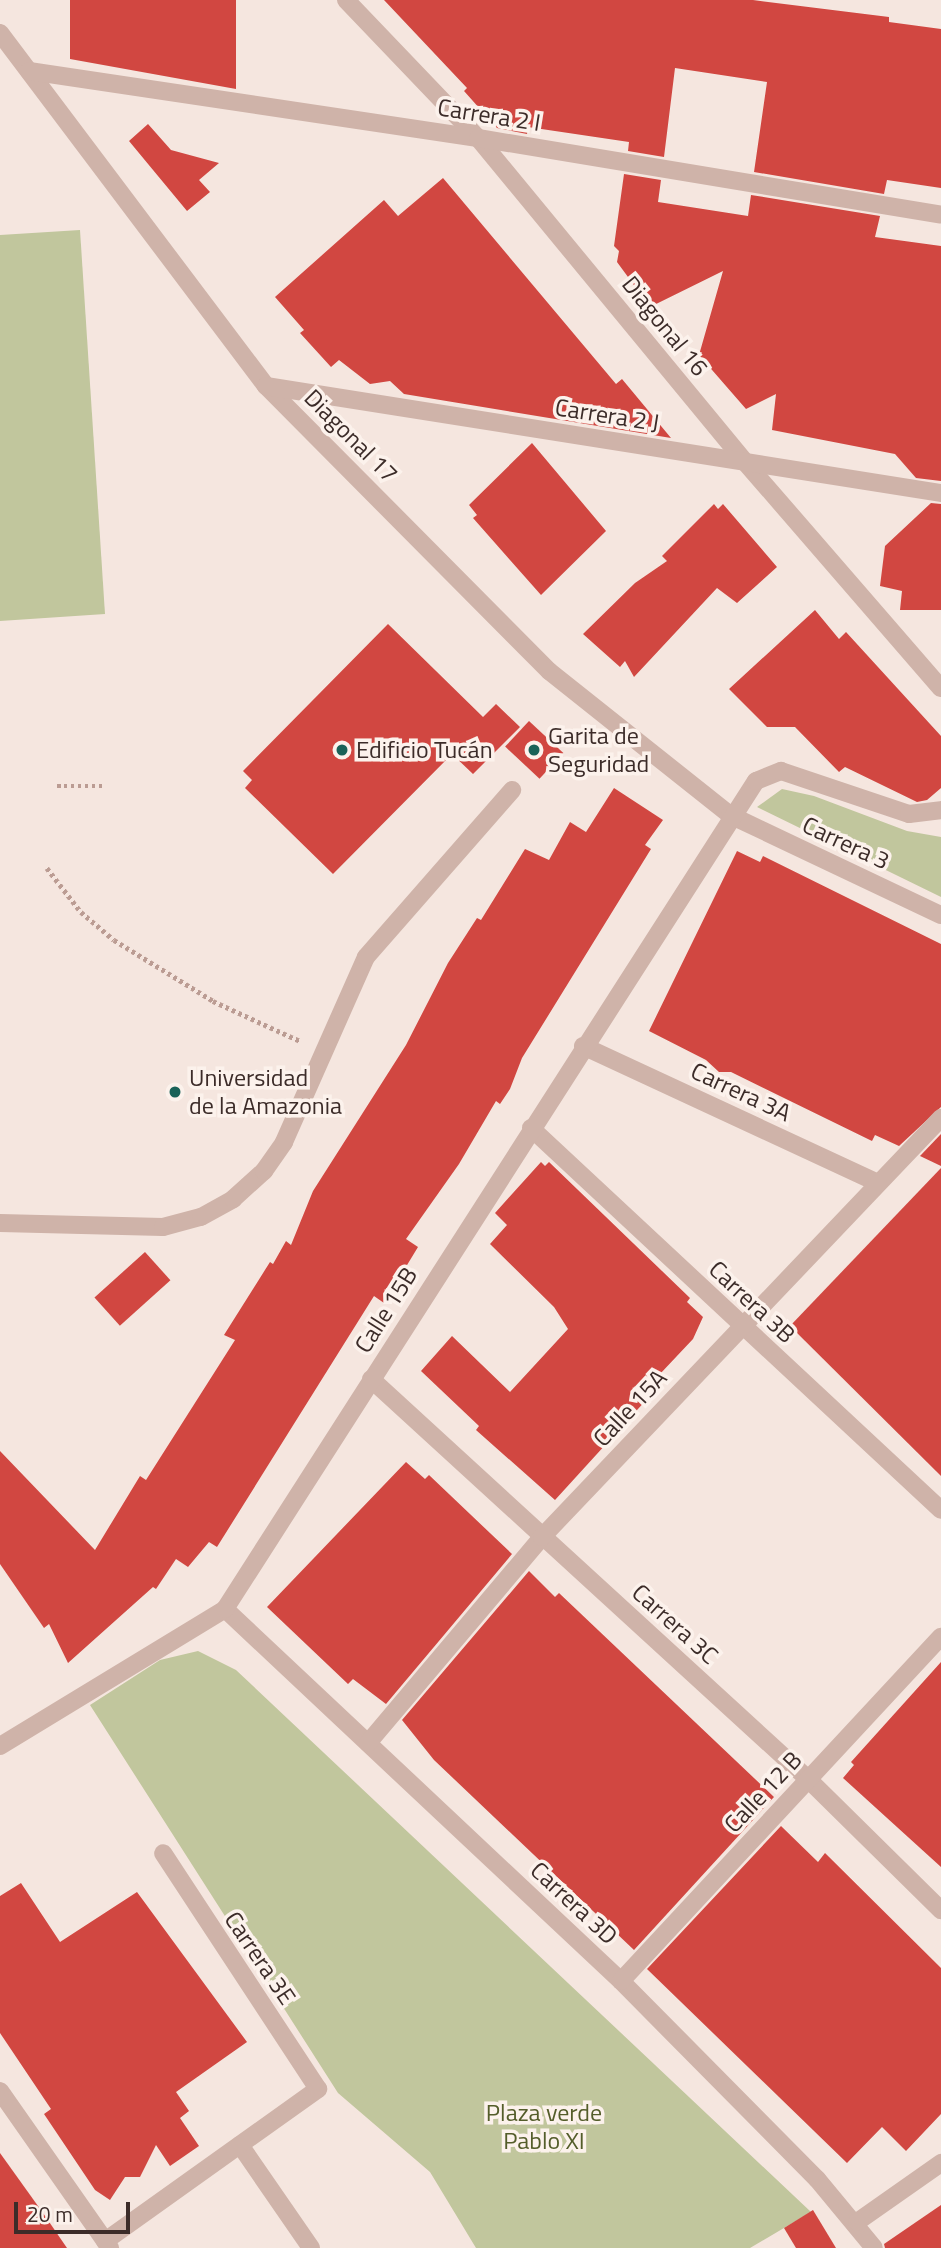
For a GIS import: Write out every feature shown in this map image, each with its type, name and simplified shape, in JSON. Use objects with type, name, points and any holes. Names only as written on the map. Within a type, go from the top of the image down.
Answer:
[{"type":"street","name":"Diagonal 16","points":[[346,0],[478,138],[745,462],[941,688]]},
{"type":"street","name":"Diagonal 17","points":[[0,33],[266,386],[549,671],[730,815]]},
{"type":"street","name":"Carrera 2 I","points":[[29,71],[478,138],[941,215]]},
{"type":"street","name":"Carrera 2 J","points":[[266,386],[941,493]]},
{"type":"street","points":[[730,815],[756,781],[781,771],[909,814],[941,810]]},
{"type":"street","points":[[0,1223],[163,1227],[222,1205],[264,1171],[284,1142],[366,957],[512,790]]},
{"type":"street","name":"Carrera 3","points":[[730,815],[941,915]]},
{"type":"street","name":"Calle 15B","points":[[0,1746],[225,1609],[730,815]]},
{"type":"street","name":"Carrera 3A","points":[[583,1046],[878,1183]]},
{"type":"street","name":"Calle 15A","points":[[368,1743],[542,1537],[740,1326],[941,1118]]},
{"type":"street","name":"Carrera 3B","points":[[531,1128],[740,1326],[941,1510]]},
{"type":"street","name":"Carrera 3C","points":[[371,1380],[808,1779],[941,1910]]},
{"type":"street","name":"Carrera 3D","points":[[225,1609],[621,1981],[857,2222],[874,2248]]},
{"type":"street","name":"Calle 12 B","points":[[621,1981],[941,1637]]},
{"type":"street","name":"Carrera 3E","points":[[163,1853],[318,2089],[240,2145]]},
{"type":"street","points":[[0,2091],[108,2244],[240,2145],[311,2248]]},
{"type":"street","points":[[857,2222],[941,2163]]},
{"type":"path","points":[[57,786],[105,786]]},
{"type":"path","points":[[47,868],[82,912],[114,940],[213,1001],[324,1051]]},
{"type":"green space","points":[[80,230],[105,614],[0,621],[0,235]]},
{"type":"green space","points":[[782,789],[814,796],[907,831],[941,837],[941,897],[757,807]]},
{"type":"green space","name":"Plaza verde Pablo XI","points":[[198,1651],[236,1670],[811,2212],[750,2248],[476,2248],[430,2172],[338,2093],[90,1705],[160,1660]]},
{"type":"building","points":[[70,0],[236,0],[236,89],[70,59]]},
{"type":"building","points":[[384,0],[753,0],[889,17],[889,22],[941,29],[941,188],[887,180],[884,194],[754,172],[767,82],[675,68],[664,157],[628,151],[629,142],[528,127],[527,134],[497,128],[464,91],[467,88]]},
{"type":"building","points":[[148,124],[171,150],[219,163],[199,180],[210,192],[187,211],[129,141]]},
{"type":"building","points":[[624,174],[661,180],[658,202],[748,216],[751,195],[880,216],[875,237],[941,246],[941,481],[916,478],[895,454],[772,430],[776,394],[746,409],[699,355],[723,271],[650,307],[617,262],[619,251],[614,246]]},
{"type":"building","points":[[443,178],[616,384],[622,379],[671,438],[404,394],[390,381],[370,384],[339,360],[331,367],[300,333],[304,330],[275,297],[384,200],[398,216]]},
{"type":"building","points":[[532,443],[606,531],[541,595],[473,518],[477,515],[469,505]]},
{"type":"building","points":[[931,503],[941,504],[941,610],[900,610],[902,591],[880,586],[885,546]]},
{"type":"building","points":[[714,504],[718,509],[723,504],[777,567],[737,603],[717,588],[634,677],[625,661],[620,667],[583,634],[635,583],[667,561],[662,556]]},
{"type":"building","points":[[815,610],[839,639],[846,632],[941,736],[941,788],[927,800],[917,802],[845,767],[839,772],[795,727],[767,727],[729,689]]},
{"type":"building","name":"Edificio Tucán","points":[[388,624],[483,717],[496,704],[520,727],[473,774],[452,754],[333,874],[245,788],[252,780],[243,771]]},
{"type":"building","name":"Garita de Seguridad","points":[[529,721],[563,753],[540,779],[505,747]]},
{"type":"building","points":[[614,788],[663,820],[645,845],[651,849],[522,1058],[510,1089],[500,1104],[496,1101],[459,1164],[406,1239],[418,1247],[384,1303],[374,1296],[217,1547],[209,1542],[188,1567],[176,1559],[156,1589],[153,1587],[68,1663],[49,1624],[44,1628],[0,1564],[0,1451],[95,1550],[140,1476],[146,1480],[235,1340],[224,1335],[270,1262],[273,1264],[286,1241],[291,1245],[313,1191],[406,1045],[448,963],[477,918],[481,920],[525,849],[549,860],[570,822],[586,832]]},
{"type":"building","points":[[737,851],[760,862],[763,856],[941,944],[941,1107],[899,1146],[875,1135],[872,1141],[731,1072],[719,1072],[706,1060],[649,1031]]},
{"type":"building","points":[[941,1134],[941,1166],[920,1156]]},
{"type":"building","points":[[541,1162],[545,1166],[549,1162],[690,1298],[687,1302],[703,1317],[693,1339],[643,1392],[648,1398],[555,1500],[476,1430],[479,1426],[421,1371],[452,1336],[510,1392],[568,1329],[554,1307],[490,1244],[507,1225],[495,1213]]},
{"type":"building","points":[[941,1168],[941,1476],[790,1326]]},
{"type":"building","points":[[145,1252],[170,1280],[120,1326],[94,1298]]},
{"type":"building","points":[[406,1462],[425,1479],[429,1475],[512,1554],[386,1704],[353,1679],[348,1684],[267,1607]]},
{"type":"building","points":[[529,1571],[555,1597],[559,1593],[774,1797],[634,1950],[434,1760],[402,1720]]},
{"type":"building","points":[[941,1662],[941,1867],[843,1778],[854,1765],[851,1762]]},
{"type":"building","points":[[781,1826],[818,1862],[825,1853],[941,1968],[941,2114],[906,2151],[882,2127],[847,2163],[647,1969]]},
{"type":"building","points":[[21,1883],[60,1942],[137,1892],[247,2042],[176,2092],[189,2111],[180,2118],[199,2146],[170,2166],[156,2145],[140,2177],[125,2177],[110,2200],[95,2190],[44,2114],[51,2109],[0,2033],[0,1896]]},
{"type":"building","points":[[0,2153],[43,2213],[67,2248],[0,2248]]},
{"type":"building","points":[[941,2205],[941,2248],[885,2248],[884,2244]]},
{"type":"building","points":[[813,2210],[836,2248],[796,2248],[784,2228]]},
{"type":"place","name":"Edificio Tucán","points":[[342,750]]},
{"type":"place","name":"Garita de Seguridad","points":[[534,750]]},
{"type":"place","name":"Universidad de la Amazonia","points":[[175,1092]]}]
